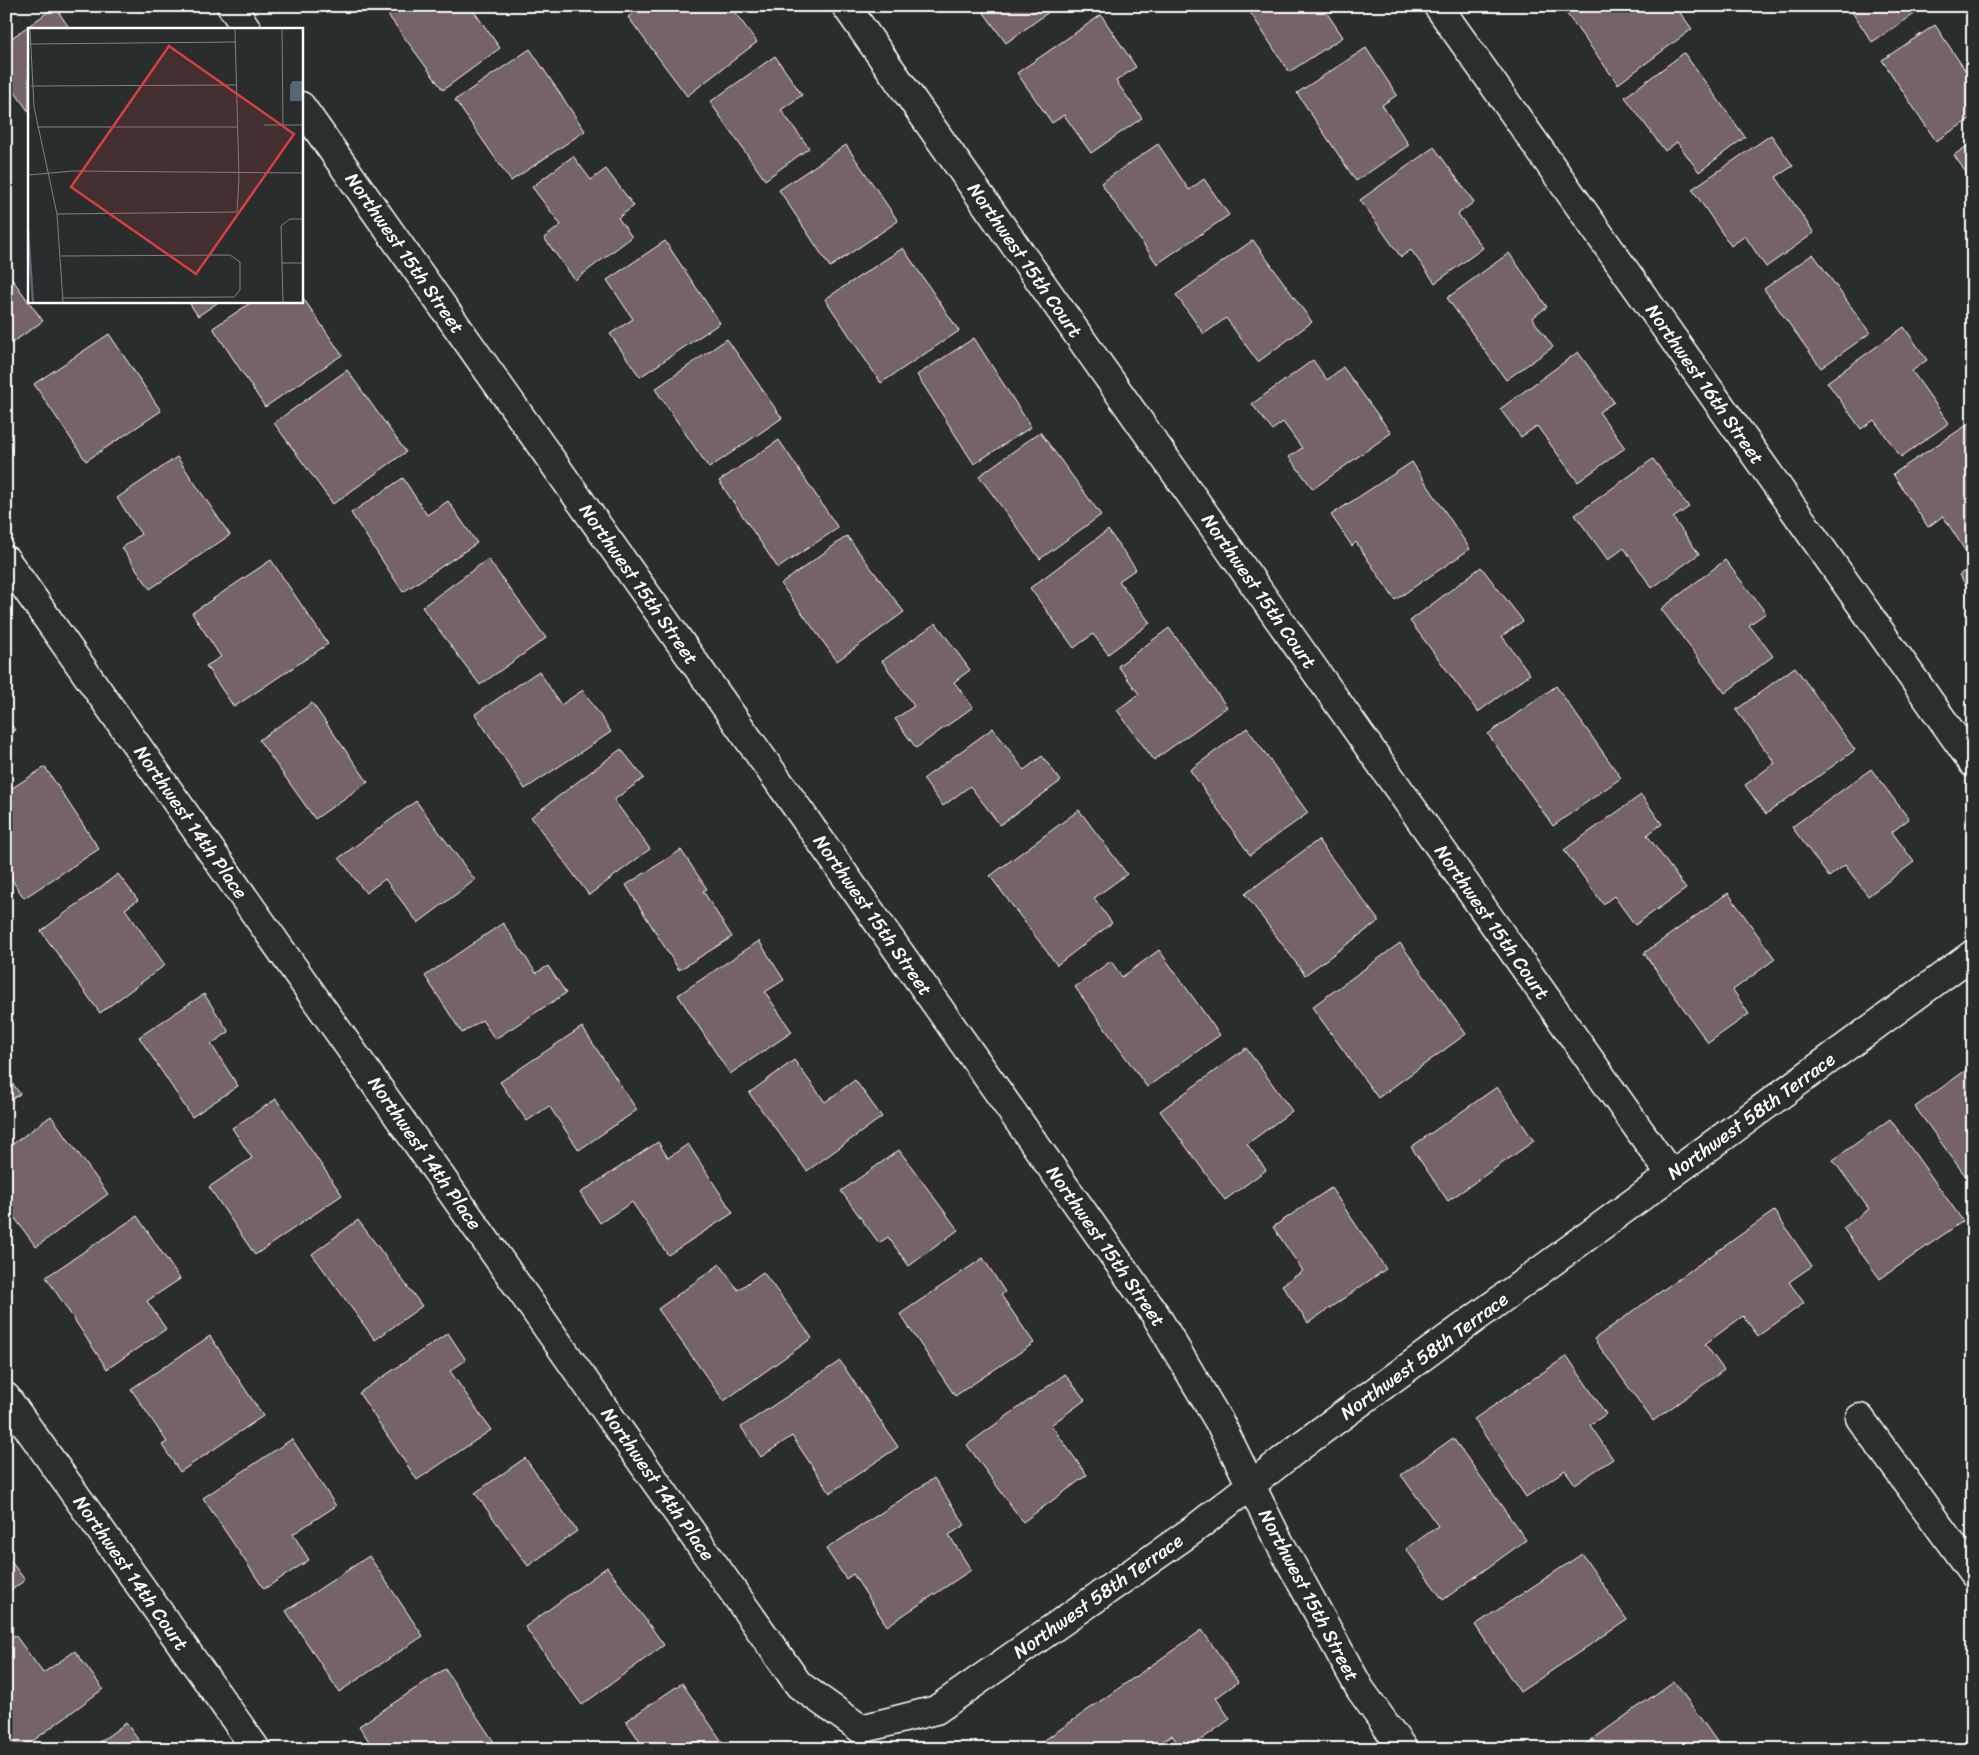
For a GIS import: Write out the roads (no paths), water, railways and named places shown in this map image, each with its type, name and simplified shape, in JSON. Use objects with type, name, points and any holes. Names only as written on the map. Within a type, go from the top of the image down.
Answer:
[{"type":"street","points":[[231,6],[246,28]]},
{"type":"street","name":"Northwest 15th Court","points":[[846,6],[1671,1175]]},
{"type":"street","name":"Northwest 16th Street","points":[[1438,6],[1973,762]]},
{"type":"street","name":"Northwest 15th Street","points":[[302,107],[1155,1314],[1220,1425],[1277,1538],[1360,1690],[1403,1749]]},
{"type":"street","name":"Northwest 14th Place","points":[[6,560],[799,1684],[861,1729]]},
{"type":"street","name":"Northwest 58th Terrace","points":[[861,1729],[936,1710],[1193,1530],[1251,1485],[1973,954]]},
{"type":"street","name":"Northwest 14th Court","points":[[6,1397],[256,1749]]},
{"type":"street","points":[[1860,1418],[1973,1573]]}]
